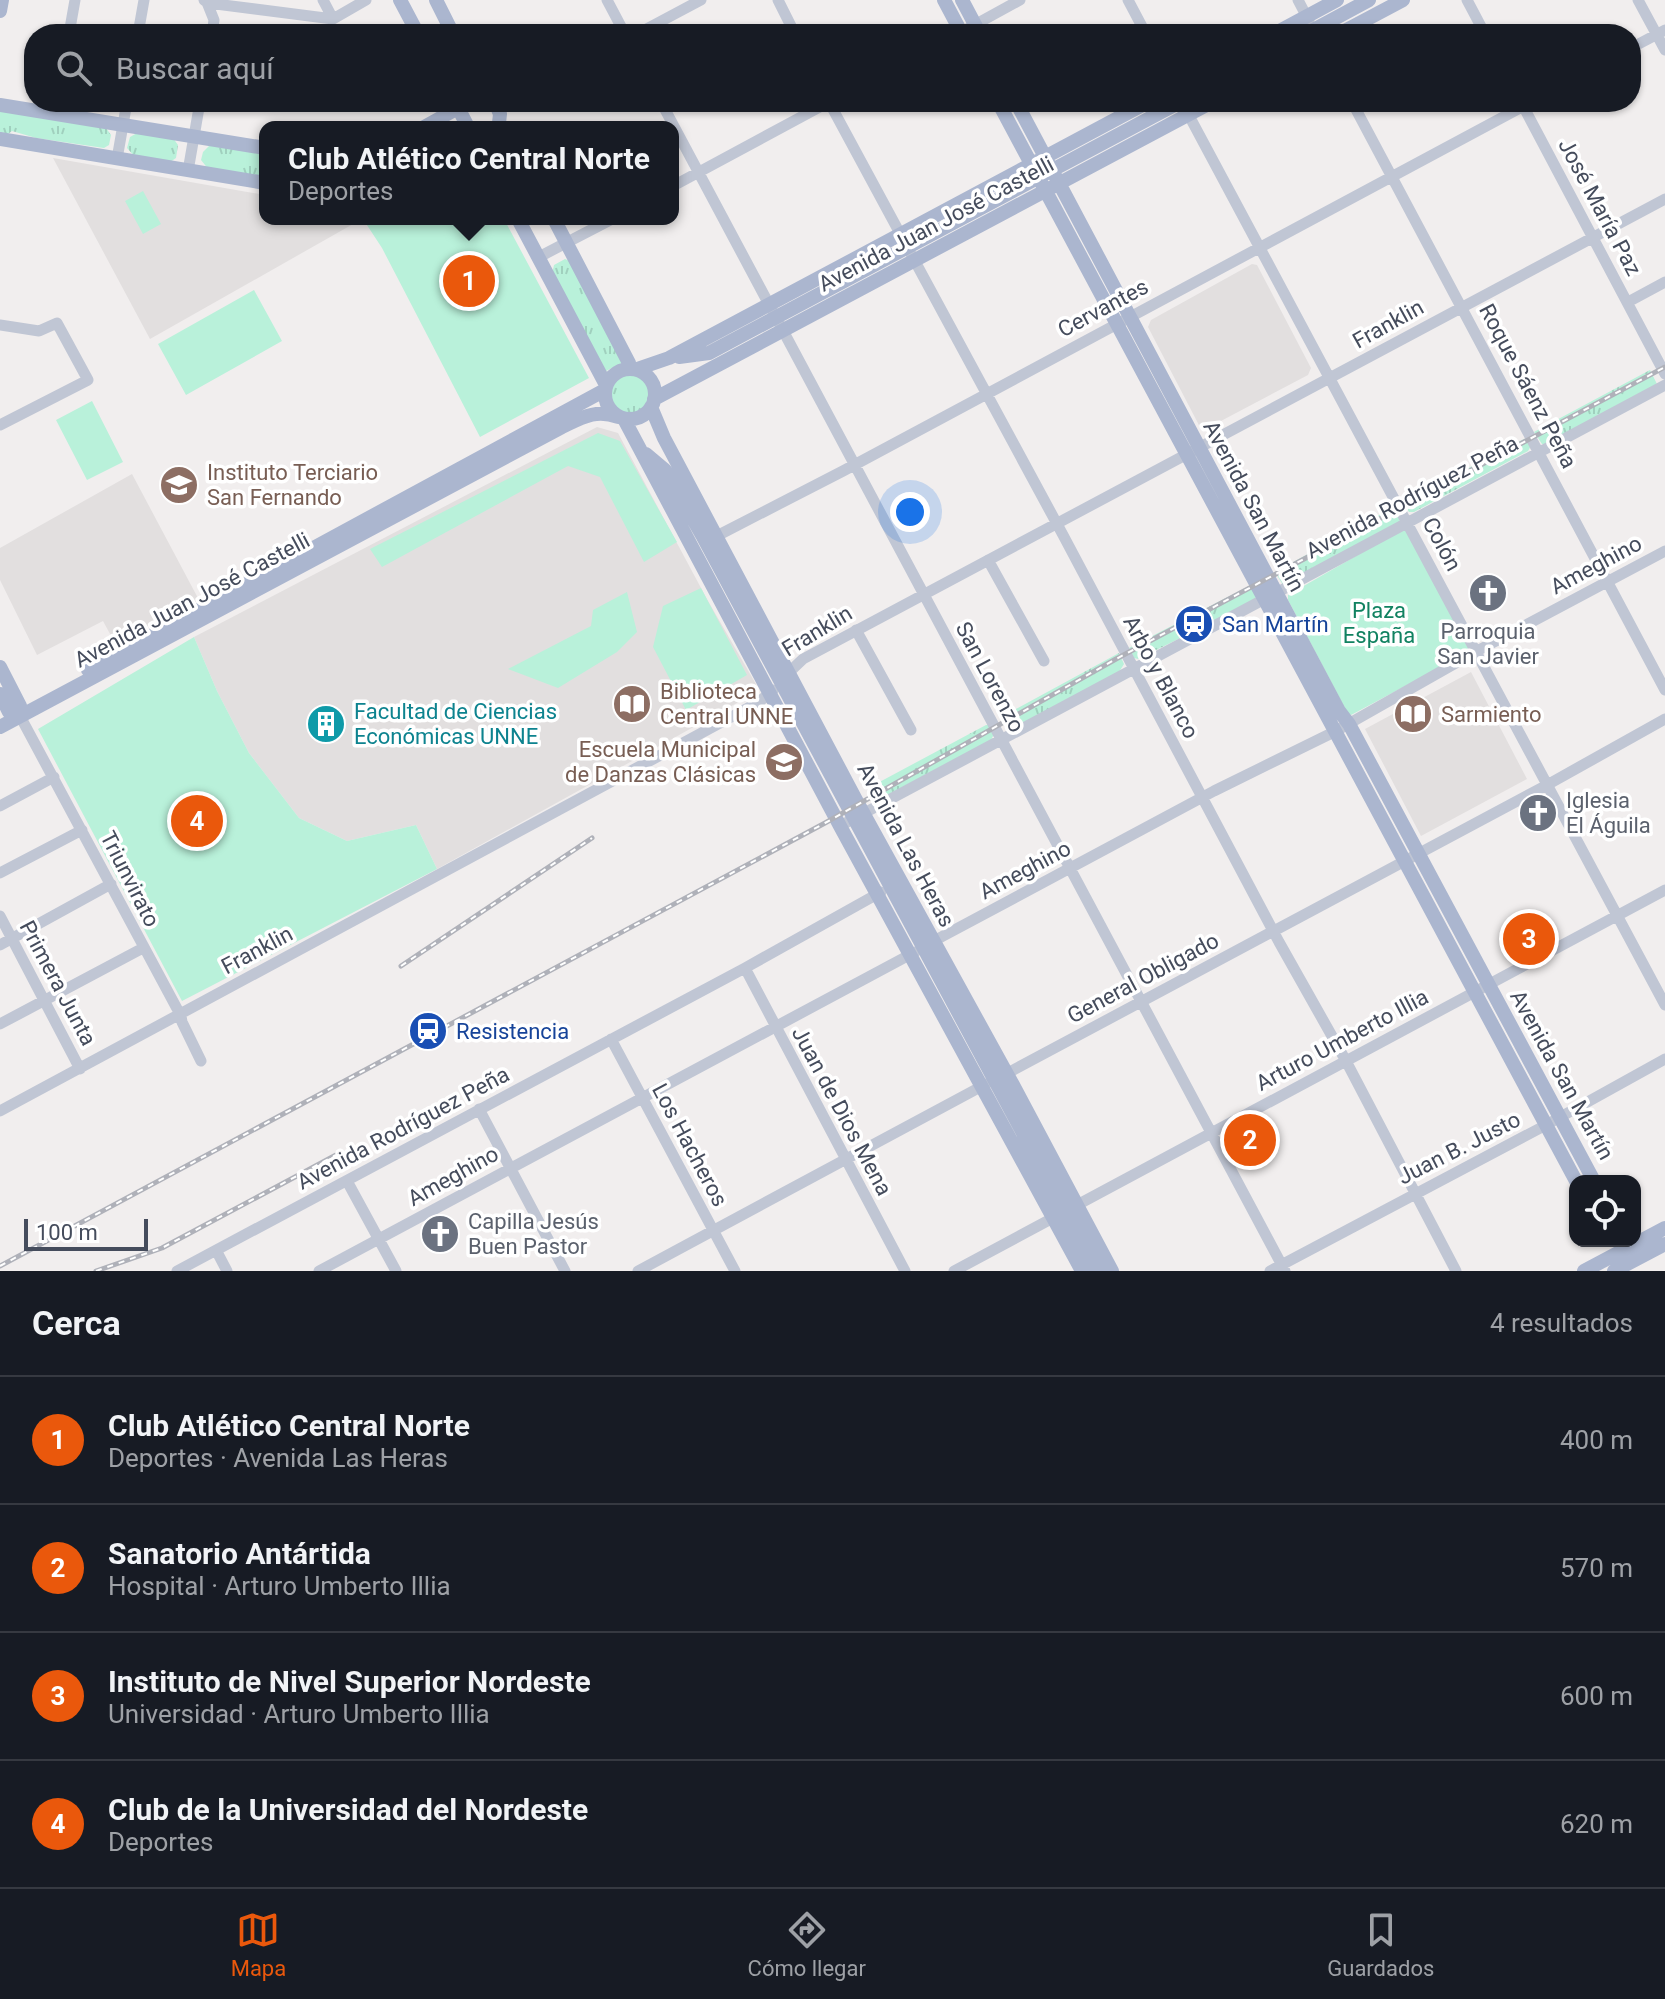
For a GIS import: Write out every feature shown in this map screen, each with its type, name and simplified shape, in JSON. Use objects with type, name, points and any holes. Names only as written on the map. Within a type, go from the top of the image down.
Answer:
[{"type":"main road","points":[[0,11],[2,0]]},
{"type":"main road","points":[[400,0],[413,24]]},
{"type":"main road","points":[[436,0],[446,24]]},
{"type":"main road","points":[[944,0],[956,24]]},
{"type":"main road","points":[[962,0],[975,24]]},
{"type":"main road","points":[[1315,24],[1337,0]]},
{"type":"main road","points":[[1321,24],[1369,0]]},
{"type":"main road","points":[[1358,24],[1403,0]]},
{"type":"main road","points":[[0,105],[24,106]]},
{"type":"main road","points":[[73,112],[123,124],[259,147]]},
{"type":"main road","points":[[438,121],[459,112]]},
{"type":"main road","name":"Avenida San Martín","points":[[1004,112],[1130,316],[1193,451],[1481,989],[1573,1175]]},
{"type":"main road","name":"Avenida San Martín","points":[[1020,112],[1044,173],[1116,323],[1193,451]]},
{"type":"main road","name":"Avenida Juan José Castelli","points":[[1044,173],[1133,112]]},
{"type":"main road","name":"Avenida Juan José Castelli","points":[[681,384],[709,353],[908,249],[1044,173],[1171,112]]},
{"type":"main road","points":[[0,139],[259,182]]},
{"type":"main road","points":[[521,225],[605,388],[608,406],[621,418],[640,417],[653,403],[651,381],[629,363],[558,225]]},
{"type":"main road","name":"Avenida Juan José Castelli","points":[[633,369],[775,318]]},
{"type":"main road","name":"Avenida Juan José Castelli","points":[[653,403],[775,318]]},
{"type":"main road","name":"Avenida Juan José Castelli","points":[[669,358],[709,353]]},
{"type":"main road","points":[[605,388],[613,375],[633,369]]},
{"type":"main road","name":"Avenida Juan José Castelli","points":[[0,727],[12,713],[605,388]]},
{"type":"main road","name":"Avenida Las Heras","points":[[653,403],[705,542],[770,694],[852,819]]},
{"type":"main road","name":"Avenida Juan José Castelli","points":[[12,713],[562,427],[591,413],[604,412],[621,418]]},
{"type":"main road","name":"Avenida Las Heras","points":[[621,418],[705,542]]},
{"type":"main road","name":"Avenida Las Heras","points":[[664,438],[665,470]]},
{"type":"main road","name":"Avenida Las Heras","points":[[640,449],[665,470],[785,676],[852,819],[1097,1271]]},
{"type":"main road","points":[[0,667],[12,713]]},
{"type":"main road","points":[[0,694],[12,713]]},
{"type":"main road","name":"Avenida San Martín","points":[[1481,989],[1560,1117],[1591,1175]]},
{"type":"main road","name":"Avenida Las Heras","points":[[1066,1211],[1082,1271]]},
{"type":"main road","name":"Avenida Las Heras","points":[[1066,1211],[1112,1271]]},
{"type":"main road","points":[[1634,1254],[1665,1228]]},
{"type":"main road","points":[[1584,1271],[1665,1244]]},
{"type":"street","points":[[71,24],[75,0]]},
{"type":"street","points":[[140,24],[144,0]]},
{"type":"street","points":[[323,0],[333,19]]},
{"type":"street","points":[[206,1],[333,19],[366,0]]},
{"type":"street","points":[[607,0],[620,24]]},
{"type":"street","points":[[656,24],[701,0]]},
{"type":"street","points":[[778,0],[790,24]]},
{"type":"street","points":[[985,24],[1020,0]]},
{"type":"street","points":[[1128,0],[1141,24]]},
{"type":"street","points":[[1298,0],[1309,24]]},
{"type":"street","points":[[1467,0],[1480,24]]},
{"type":"street","points":[[1638,0],[1661,32],[1665,50]]},
{"type":"street","points":[[206,1],[213,24]]},
{"type":"street","points":[[1641,43],[1661,32]]},
{"type":"street","points":[[117,159],[125,112]]},
{"type":"street","points":[[188,171],[198,112]]},
{"type":"street","points":[[679,183],[811,112]]},
{"type":"street","name":"Arbo y Blanco","points":[[834,112],[1456,1271]]},
{"type":"street","name":"Colón","points":[[1187,112],[1665,1005]]},
{"type":"street","name":"Roque Sáenz Peña","points":[[1357,112],[1665,690]]},
{"type":"street","name":"Cervantes","points":[[705,542],[854,465],[1508,112]]},
{"type":"street","name":"José María Paz","points":[[1530,112],[1665,374]]},
{"type":"street","name":"San Lorenzo","points":[[679,137],[1140,1001],[1279,1269]]},
{"type":"street","name":"Franklin","points":[[0,1111],[759,702],[803,659],[1665,199]]},
{"type":"street","points":[[539,257],[601,225]]},
{"type":"street","points":[[1628,302],[1665,282]]},
{"type":"street","points":[[0,325],[39,331],[57,323],[88,380],[0,425]]},
{"type":"street","name":"Avenida Rodríguez Peña","points":[[852,819],[1665,385]]},
{"type":"street","name":"Ameghino","points":[[319,1271],[1203,797],[1343,728],[1477,651],[1665,551]]},
{"type":"street","points":[[988,560],[1044,661]]},
{"type":"street","points":[[856,630],[911,730]]},
{"type":"street","name":"Triunvirato","points":[[12,713],[54,777],[181,1016],[201,1061]]},
{"type":"street","name":"General Obligado","points":[[638,1271],[1665,719]]},
{"type":"street","points":[[0,806],[54,777]]},
{"type":"street","points":[[0,873],[82,830]]},
{"type":"street","points":[[0,945],[111,884]]},
{"type":"street","name":"Avenida Rodríguez Peña","points":[[177,1271],[889,888]]},
{"type":"street","name":"Arturo Umberto Illia","points":[[954,1271],[1665,890]]},
{"type":"street","name":"Primera Junta","points":[[0,916],[80,1069]]},
{"type":"street","points":[[0,1024],[143,948]]},
{"type":"street","name":"Juan de Dios Mena","points":[[745,968],[905,1271]]},
{"type":"street","name":"Los Hacheros","points":[[611,1039],[735,1271]]},
{"type":"street","name":"Juan B. Justo","points":[[1279,1269],[1665,1059]]},
{"type":"street","points":[[479,1109],[565,1271]]},
{"type":"street","points":[[347,1181],[396,1271]]},
{"type":"street","points":[[216,1250],[227,1271]]},
{"type":"shaded area","points":[[53,158],[259,194],[259,225],[351,225],[150,339]]},
{"type":"shaded area","points":[[1252,264],[1257,265],[1311,368],[1308,375],[1202,431],[1148,327],[1151,320]]},
{"type":"shaded area","points":[[597,427],[618,433],[757,686],[755,693],[437,869],[416,825],[347,841],[299,818],[249,753],[194,637]]},
{"type":"shaded area","points":[[132,474],[199,600],[115,643],[103,621],[37,655],[0,580],[0,548]]},
{"type":"shaded area","points":[[1471,672],[1527,779],[1421,836],[1365,729]]},
{"type":"green space","points":[[0,111],[106,128],[111,135],[109,145],[104,148],[36,138],[12,131],[8,134],[0,132]]},
{"type":"green space","points":[[137,133],[173,138],[178,145],[176,158],[170,162],[136,158],[127,148],[130,137]]},
{"type":"green space","points":[[211,144],[259,152],[259,178],[209,170],[201,160],[203,152]]},
{"type":"green space","points":[[143,191],[161,224],[143,234],[125,201]]},
{"type":"green space","points":[[367,225],[507,225],[589,378],[480,437],[382,248]]},
{"type":"green space","points":[[565,259],[572,262],[624,362],[604,372],[552,274],[554,265]]},
{"type":"green space","points":[[254,290],[282,341],[186,395],[158,344]]},
{"type":"green space","points":[[1650,370],[1657,384],[1546,444],[1542,444],[1534,432]]},
{"type":"green space","points":[[630,372],[645,379],[652,394],[645,409],[630,416],[615,409],[608,394],[615,379]]},
{"type":"green space","points":[[92,401],[123,462],[87,480],[56,420]]},
{"type":"green space","points":[[598,433],[620,441],[677,542],[644,562],[600,477],[568,466],[382,567],[370,549]]},
{"type":"green space","points":[[1526,438],[1531,446],[1528,451],[1414,512],[1409,512],[1403,502]]},
{"type":"green space","points":[[1392,508],[1399,523],[1283,585],[1275,572]]},
{"type":"green space","name":"Plaza España","points":[[1403,529],[1408,530],[1470,645],[1467,653],[1351,715],[1288,595]]},
{"type":"green space","points":[[1251,585],[1257,595],[1253,602],[1138,659],[1134,658],[1129,648]]},
{"type":"green space","points":[[701,588],[747,675],[686,710],[653,647],[663,606]]},
{"type":"green space","points":[[627,592],[637,632],[617,652],[558,688],[508,669],[591,626],[593,610]]},
{"type":"green space","points":[[194,637],[249,753],[299,818],[347,841],[416,825],[437,869],[182,1001],[38,729]]},
{"type":"green space","points":[[1119,653],[1124,664],[1119,672],[1013,728],[1003,716]]},
{"type":"green space","points":[[986,725],[994,734],[991,740],[878,800],[872,786]]},
{"type":"railway","points":[[0,1266],[825,823],[1116,659],[1665,367]]},
{"type":"railway","points":[[401,966],[592,838]]},
{"type":"railway","points":[[96,1271],[162,1248],[336,1155]]},
{"type":"place","name":"Club Atlético Central Norte","points":[[469,281]]},
{"type":"place","name":"Instituto Terciario San Fernando","points":[[179,485]]},
{"type":"place","name":"Parroquia San Javier","points":[[1488,593]]},
{"type":"place","name":"San Martín","points":[[1194,624]]},
{"type":"place","name":"Biblioteca Central UNNE","points":[[632,704]]},
{"type":"place","name":"Sarmiento","points":[[1413,714]]},
{"type":"place","name":"Facultad de Ciencias Económicas UNNE","points":[[326,724]]},
{"type":"place","name":"Escuela Municipal de Danzas Clásicas","points":[[784,762]]},
{"type":"place","name":"Iglesia El Águila","points":[[1538,813]]},
{"type":"place","name":"Club de la Universidad del Nordeste","points":[[197,821]]},
{"type":"place","name":"Instituto de Nivel Superior Nordeste","points":[[1529,939]]},
{"type":"place","name":"Resistencia","points":[[428,1031]]},
{"type":"place","name":"Sanatorio Antártida","points":[[1250,1140]]},
{"type":"place","name":"Capilla Jesús Buen Pastor","points":[[440,1234]]}]
